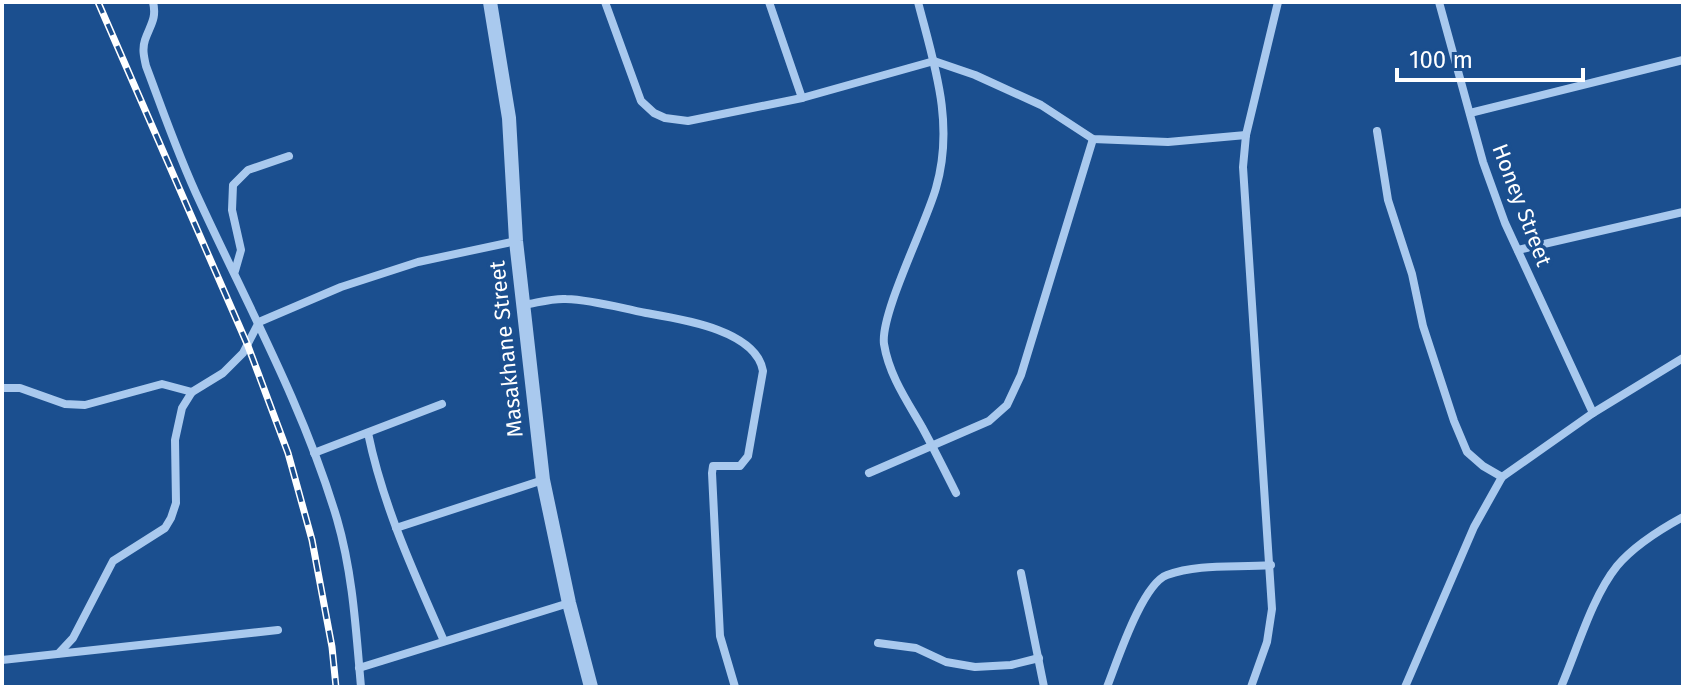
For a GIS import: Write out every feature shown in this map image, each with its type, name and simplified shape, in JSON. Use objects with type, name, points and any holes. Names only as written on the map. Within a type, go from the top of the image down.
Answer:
[{"type":"street","points":[[153,2],[154,22],[143,51],[146,66],[198,198],[259,322],[314,453],[337,520],[351,586],[361,687]]},
{"type":"street","name":"Masakhane Street","points":[[490,2],[509,118],[516,241],[543,480],[569,603],[591,687]]},
{"type":"street","points":[[605,2],[641,101],[665,118],[688,121],[802,98],[934,61],[975,75],[1041,105],[1093,139],[1168,142],[1246,135]]},
{"type":"street","points":[[769,2],[802,98]]},
{"type":"street","points":[[918,2],[943,102],[944,141],[937,185],[891,304],[884,336],[893,376],[956,493]]},
{"type":"street","points":[[1251,687],[1269,631],[1272,609],[1243,167],[1246,135],[1278,2]]},
{"type":"street","name":"Honey Street","points":[[1439,2],[1448,44],[1491,184],[1593,413]]},
{"type":"street","points":[[1470,113],[1683,60]]},
{"type":"street","points":[[1377,131],[1388,200],[1412,274],[1423,326],[1454,421],[1467,452],[1502,477]]},
{"type":"street","points":[[869,473],[989,421],[1007,405],[1021,375],[1093,139]]},
{"type":"street","points":[[234,272],[241,250],[232,210],[233,185],[248,170],[289,156]]},
{"type":"street","points":[[1518,250],[1683,212]]},
{"type":"street","points":[[59,653],[73,638],[113,561],[165,528],[176,503],[174,461],[182,408],[192,392],[223,373],[234,362],[248,346],[259,322],[341,287],[418,262],[516,241]]},
{"type":"street","points":[[523,305],[562,299],[590,301],[688,321],[723,333],[761,360],[763,371],[755,431],[748,456],[740,466],[713,466],[712,473],[720,636],[735,687]]},
{"type":"street","points":[[1405,687],[1474,527],[1502,477],[1593,413],[1683,358]]},
{"type":"street","points":[[2,388],[20,388],[75,405],[162,384],[192,392]]},
{"type":"street","points":[[314,453],[442,404]]},
{"type":"street","points":[[368,433],[375,469],[396,528],[444,641]]},
{"type":"street","points":[[396,528],[543,480]]},
{"type":"street","points":[[1561,687],[1598,598],[1617,566],[1642,544],[1683,517]]},
{"type":"street","points":[[1107,687],[1133,620],[1147,595],[1164,576],[1192,569],[1271,565]]},
{"type":"street","points":[[1021,573],[1044,687]]},
{"type":"street","points":[[359,668],[569,603]]},
{"type":"street","points":[[2,660],[278,630]]},
{"type":"street","points":[[878,643],[916,648],[946,662],[975,667],[1011,665],[1039,658]]},
{"type":"railway","points":[[98,2],[248,346],[288,453],[312,540],[332,647],[336,687]]}]
